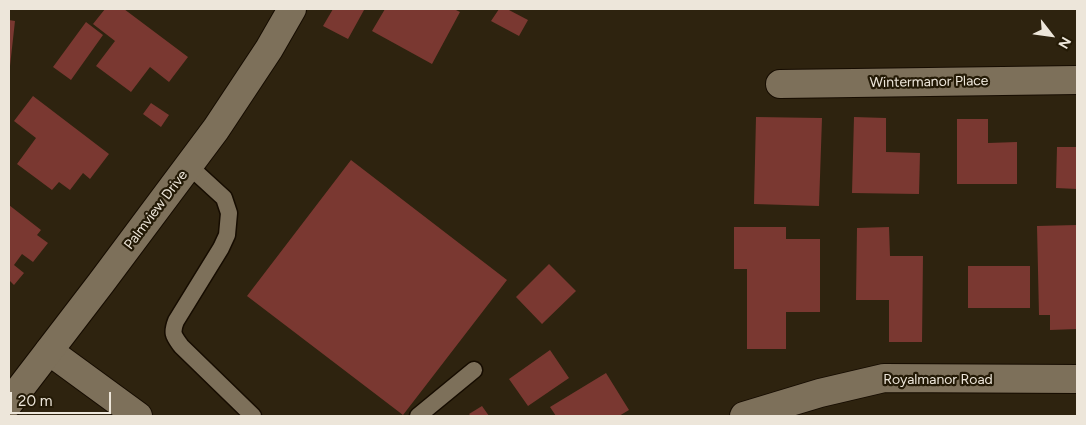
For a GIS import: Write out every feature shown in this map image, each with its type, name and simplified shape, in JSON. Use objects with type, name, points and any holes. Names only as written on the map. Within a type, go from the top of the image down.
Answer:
[{"type":"street","name":"Palmview Drive","points":[[9,403],[216,129],[269,49],[292,9]]},
{"type":"street","name":"Wintermanor Place","points":[[780,84],[1077,80]]},
{"type":"street","points":[[49,351],[138,416]]},
{"type":"street","name":"Royalmanor Road","points":[[744,416],[820,393],[884,378],[1077,380]]},
{"type":"lane","points":[[188,165],[224,198],[229,212],[228,226],[221,248],[176,321],[173,334],[181,346],[253,416]]},
{"type":"lane","points":[[418,416],[474,370]]},
{"type":"building","points":[[105,9],[124,9],[188,57],[169,82],[150,67],[131,92],[96,66],[115,41],[93,24]]},
{"type":"building","points":[[333,9],[364,10],[348,39],[323,26]]},
{"type":"building","points":[[385,9],[454,9],[460,12],[432,64],[372,31]]},
{"type":"building","points":[[499,9],[507,9],[528,20],[519,36],[491,21]]},
{"type":"building","points":[[9,20],[15,21],[10,66],[9,66]]},
{"type":"building","points":[[86,22],[103,35],[71,80],[53,67]]},
{"type":"building","points":[[33,96],[109,154],[90,179],[83,173],[70,190],[59,182],[52,190],[17,164],[36,138],[14,121]]},
{"type":"building","points":[[151,103],[169,115],[161,127],[143,114]]},
{"type":"building","points":[[756,117],[822,118],[819,206],[754,204]]},
{"type":"building","points":[[854,117],[886,118],[886,152],[920,153],[919,194],[852,193]]},
{"type":"building","points":[[957,119],[988,119],[988,143],[1017,142],[1017,184],[957,184]]},
{"type":"building","points":[[1057,147],[1077,147],[1077,189],[1056,188]]},
{"type":"building","points":[[351,160],[507,280],[403,415],[247,296]]},
{"type":"building","points":[[9,205],[41,230],[37,235],[48,243],[33,262],[22,254],[14,265],[24,273],[14,285],[9,280]]},
{"type":"building","points":[[1077,225],[1077,329],[1050,330],[1050,315],[1039,315],[1037,226]]},
{"type":"building","points":[[734,227],[786,227],[786,239],[820,239],[820,312],[786,312],[786,349],[747,349],[747,269],[734,269]]},
{"type":"building","points":[[889,227],[890,256],[923,256],[922,342],[889,342],[889,300],[856,300],[857,228]]},
{"type":"building","points":[[549,264],[576,291],[542,324],[516,297]]},
{"type":"building","points":[[968,266],[1030,266],[1030,308],[968,308]]},
{"type":"building","points":[[550,350],[569,378],[528,406],[509,379]]},
{"type":"building","points":[[606,373],[629,410],[619,416],[556,416],[550,407]]},
{"type":"building","points":[[482,406],[489,416],[471,416],[469,414]]}]
